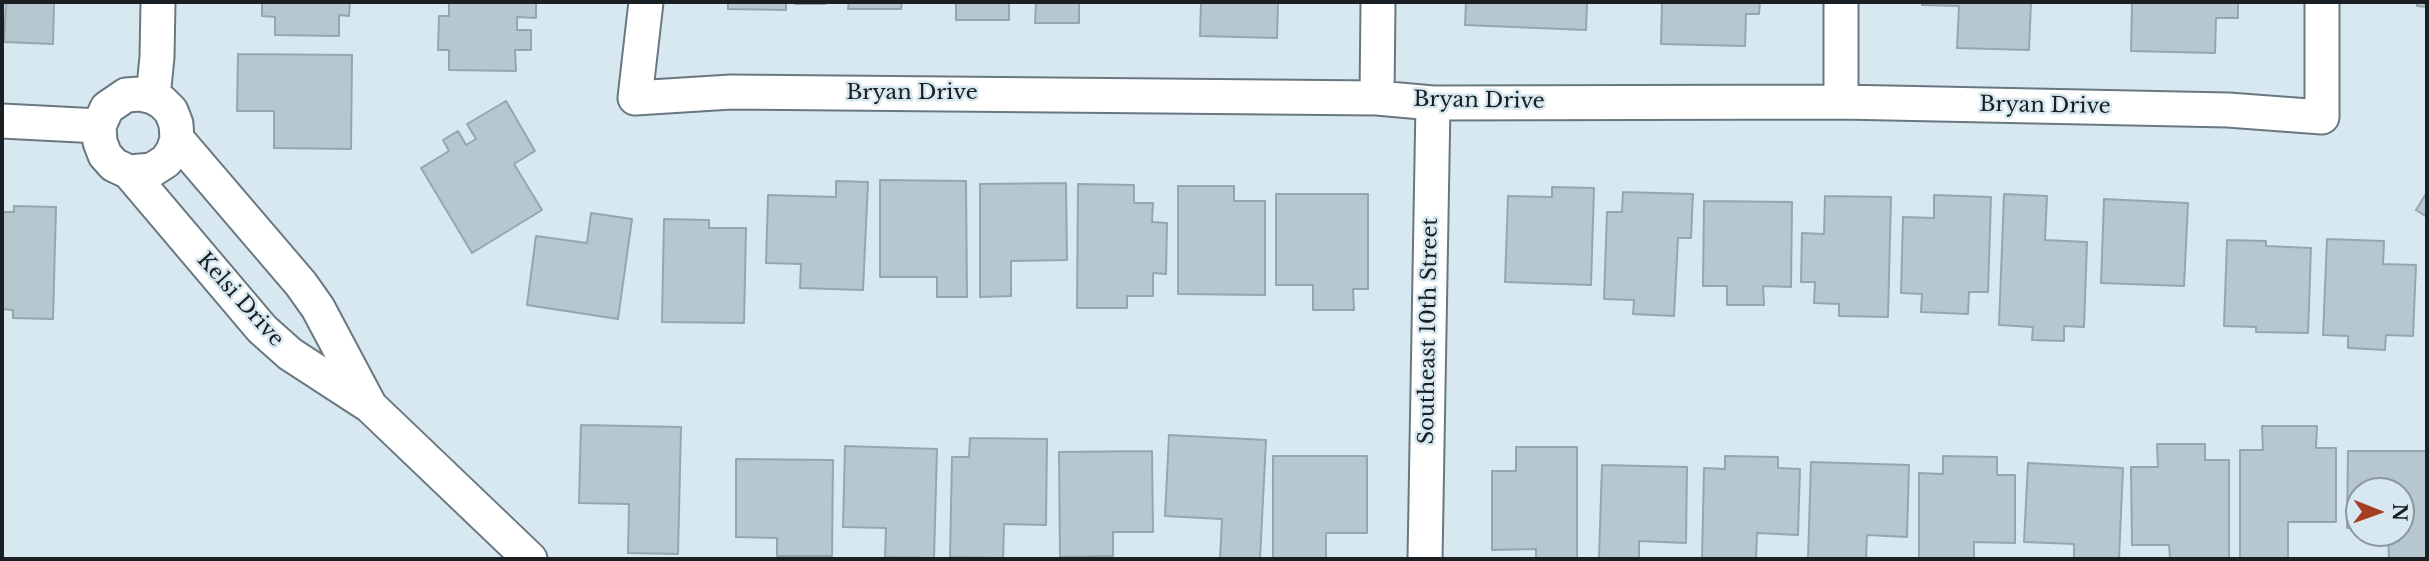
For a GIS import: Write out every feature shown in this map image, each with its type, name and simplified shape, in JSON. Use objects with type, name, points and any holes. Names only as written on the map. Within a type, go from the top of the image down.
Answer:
[{"type":"street","points":[[153,97],[158,2]]},
{"type":"street","name":"Bryan Drive","points":[[646,2],[635,99],[731,92],[1377,98],[1433,103],[1841,102],[2228,110],[2322,117],[2322,2]]},
{"type":"street","points":[[1377,98],[1378,2]]},
{"type":"street","points":[[1841,2],[1841,102]]},
{"type":"street","points":[[140,94],[153,97],[171,111],[176,124],[177,139],[173,151],[159,165],[142,172],[129,172],[114,165],[105,155],[100,142],[99,126],[107,107],[118,99],[126,95],[140,94]]},
{"type":"street","name":"Southeast 10th Street","points":[[1425,559],[1433,103]]},
{"type":"street","points":[[2,121],[99,126]]},
{"type":"street","name":"Kelsi Drive","points":[[177,139],[301,284],[318,308],[370,406]]},
{"type":"street","name":"Kelsi Drive","points":[[129,172],[262,329],[290,354],[370,406],[530,559]]},
{"type":"building","points":[[6,2],[54,2],[53,44],[4,42]]},
{"type":"building","points":[[262,2],[350,2],[349,16],[339,15],[339,36],[275,35],[275,17],[262,16]]},
{"type":"building","points":[[449,2],[536,2],[536,18],[517,17],[517,30],[531,30],[531,50],[515,50],[516,71],[449,70],[449,50],[438,50],[439,16],[449,16]]},
{"type":"building","points":[[728,2],[786,2],[786,10],[728,9]]},
{"type":"building","points":[[825,2],[825,4],[795,4]]},
{"type":"building","points":[[849,2],[902,2],[901,9],[848,9]]},
{"type":"building","points":[[956,2],[1009,2],[1009,20],[956,20]]},
{"type":"building","points":[[1036,2],[1079,2],[1079,23],[1035,23]]},
{"type":"building","points":[[1201,2],[1278,2],[1277,38],[1200,36]]},
{"type":"building","points":[[1466,2],[1587,2],[1586,30],[1465,25]]},
{"type":"building","points":[[1662,2],[1760,2],[1759,14],[1746,14],[1745,46],[1661,44]]},
{"type":"building","points":[[1922,2],[2031,2],[2029,50],[1957,48],[1959,6],[1922,5]]},
{"type":"building","points":[[2132,2],[2238,2],[2238,18],[2216,18],[2215,53],[2131,51]]},
{"type":"building","points":[[2417,2],[2427,2],[2427,7],[2417,6]]},
{"type":"building","points":[[238,54],[352,55],[351,149],[274,148],[274,111],[237,111]]},
{"type":"building","points":[[506,101],[535,151],[514,164],[542,210],[472,253],[421,168],[449,151],[443,140],[458,131],[466,145],[476,139],[467,124]]},
{"type":"building","points":[[880,180],[966,181],[967,297],[937,297],[937,277],[880,277]]},
{"type":"building","points":[[836,181],[868,182],[863,290],[800,288],[801,264],[766,263],[768,195],[836,197]]},
{"type":"building","points":[[1066,183],[1067,260],[1011,261],[1011,296],[980,297],[980,184]]},
{"type":"building","points":[[1078,184],[1134,185],[1134,203],[1153,203],[1152,222],[1167,223],[1166,274],[1153,273],[1153,296],[1127,296],[1127,308],[1077,308]]},
{"type":"building","points":[[1178,186],[1234,186],[1234,201],[1265,201],[1265,295],[1178,294]]},
{"type":"building","points":[[1552,187],[1594,188],[1591,285],[1505,282],[1508,196],[1552,197]]},
{"type":"building","points":[[1623,192],[1693,194],[1691,238],[1678,238],[1674,316],[1633,314],[1634,300],[1604,299],[1607,212],[1622,212]]},
{"type":"building","points":[[2427,192],[2427,217],[2416,210]]},
{"type":"building","points":[[1276,194],[1368,194],[1368,289],[1353,289],[1354,310],[1313,310],[1313,285],[1276,285]]},
{"type":"building","points":[[2004,194],[2047,196],[2045,240],[2087,242],[2084,327],[2064,326],[2064,341],[2032,340],[2033,327],[1999,325]]},
{"type":"building","points":[[1934,195],[1991,197],[1988,292],[1969,292],[1968,314],[1921,312],[1922,294],[1901,293],[1903,217],[1934,218]]},
{"type":"building","points":[[1825,196],[1891,197],[1888,317],[1839,316],[1839,304],[1814,303],[1815,282],[1801,282],[1802,233],[1824,234]]},
{"type":"building","points":[[2104,199],[2188,203],[2184,286],[2101,283]]},
{"type":"building","points":[[1704,201],[1792,202],[1791,287],[1763,286],[1764,305],[1727,305],[1727,286],[1703,286]]},
{"type":"building","points":[[14,206],[56,207],[53,319],[13,318],[13,310],[2,309],[2,212],[14,212]]},
{"type":"building","points":[[591,213],[632,219],[618,319],[527,305],[536,236],[587,243]]},
{"type":"building","points":[[664,219],[709,220],[709,228],[746,228],[744,323],[662,322]]},
{"type":"building","points":[[2327,239],[2384,241],[2383,264],[2416,265],[2413,336],[2386,335],[2385,350],[2348,348],[2348,336],[2323,335]]},
{"type":"building","points":[[2227,240],[2266,241],[2266,246],[2311,248],[2308,333],[2256,332],[2256,327],[2224,326]]},
{"type":"building","points":[[581,425],[681,427],[678,554],[628,553],[629,504],[579,503]]},
{"type":"building","points":[[2262,426],[2317,426],[2316,448],[2336,448],[2336,522],[2288,522],[2288,559],[2240,559],[2240,450],[2263,450]]},
{"type":"building","points":[[1169,435],[1266,440],[1260,559],[1220,559],[1222,519],[1165,516]]},
{"type":"building","points":[[970,438],[1047,439],[1046,525],[1004,524],[1003,558],[950,557],[952,457],[969,457]]},
{"type":"building","points":[[2157,444],[2205,444],[2205,460],[2229,460],[2229,559],[2170,559],[2169,545],[2132,545],[2131,467],[2158,467]]},
{"type":"building","points":[[845,446],[937,449],[934,558],[885,557],[886,528],[843,527]]},
{"type":"building","points":[[1516,447],[1577,447],[1577,559],[1536,559],[1536,549],[1492,550],[1492,471],[1516,471]]},
{"type":"building","points":[[1152,451],[1153,532],[1113,532],[1113,556],[1060,557],[1059,452]]},
{"type":"building","points":[[2348,451],[2427,451],[2427,559],[2389,559],[2389,547],[2415,547],[2415,477],[2348,477]]},
{"type":"building","points":[[1273,456],[1367,456],[1367,533],[1326,533],[1326,559],[1273,559]]},
{"type":"building","points":[[1725,456],[1778,457],[1778,468],[1800,469],[1798,535],[1757,533],[1756,559],[1702,559],[1704,468],[1725,469]]},
{"type":"building","points":[[1943,456],[1997,457],[1997,475],[2015,475],[2015,543],[1974,542],[1974,559],[1919,559],[1919,473],[1943,474]]},
{"type":"building","points":[[736,459],[833,460],[832,556],[777,556],[777,538],[736,537]]},
{"type":"building","points":[[1811,462],[1909,465],[1907,537],[1867,535],[1866,559],[1808,559]]},
{"type":"building","points":[[2028,463],[2123,468],[2119,559],[2074,558],[2074,544],[2024,542]]},
{"type":"building","points":[[1602,465],[1687,467],[1686,543],[1639,541],[1639,559],[1599,559]]}]
